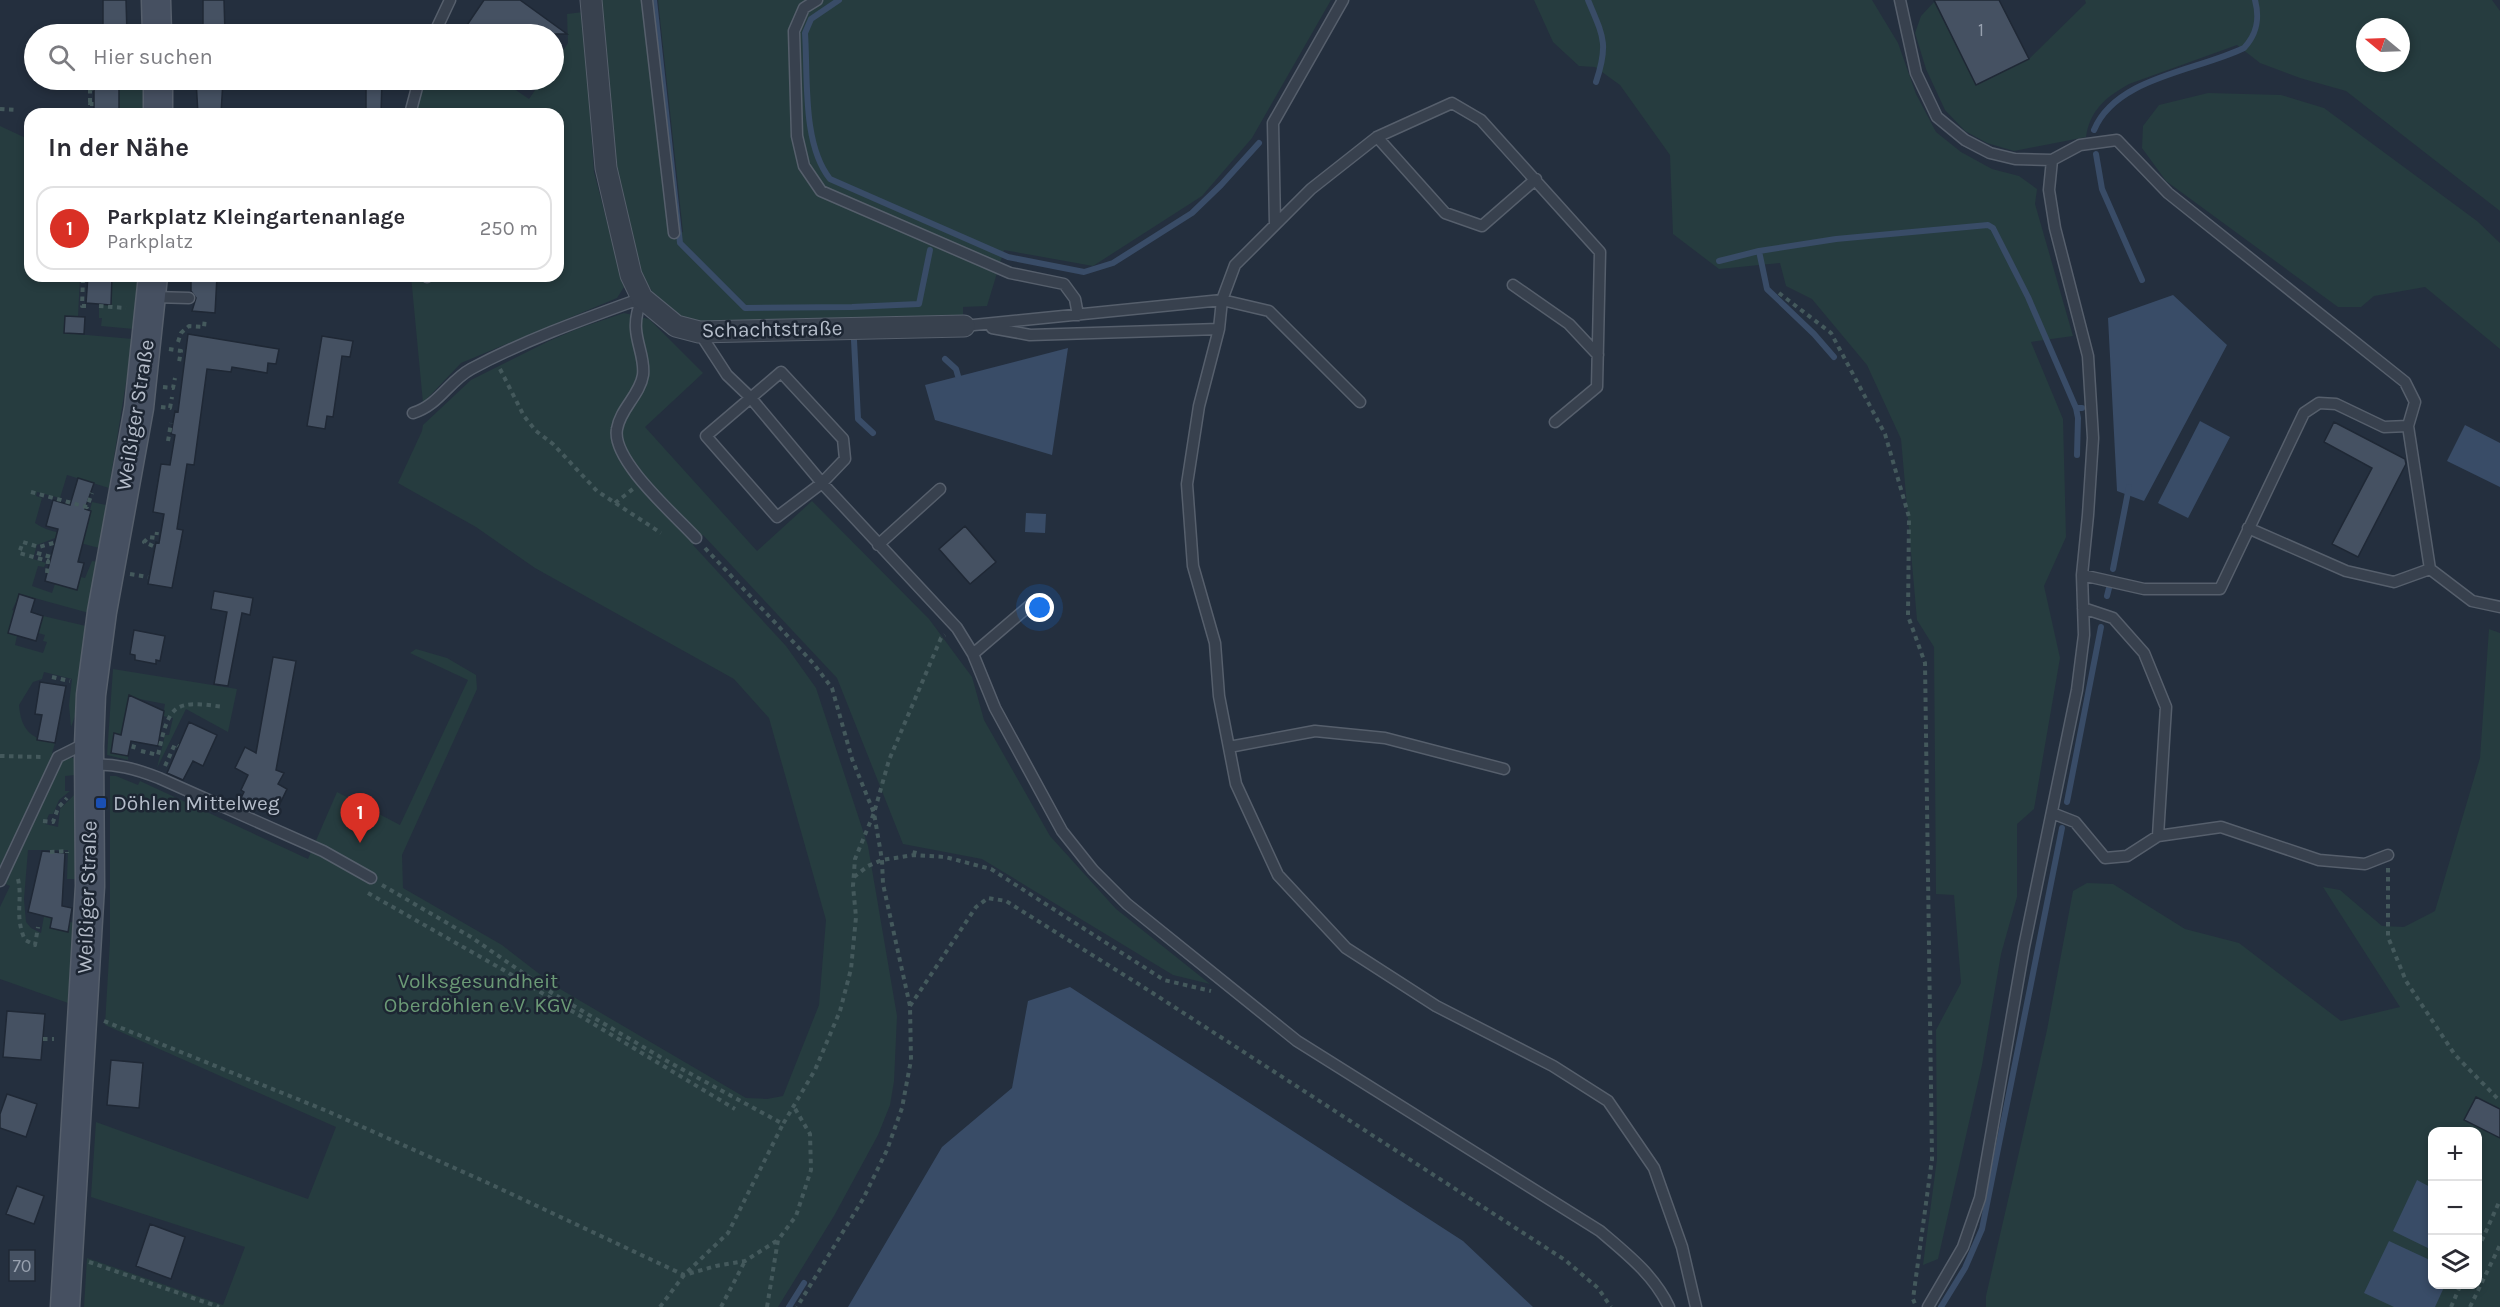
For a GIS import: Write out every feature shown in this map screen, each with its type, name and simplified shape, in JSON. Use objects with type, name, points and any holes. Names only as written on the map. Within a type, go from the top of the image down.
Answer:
[{"type":"street","points":[[156,0],[157,24]]},
{"type":"street","name":"Schachtstraße","points":[[591,0],[606,168],[631,275],[642,298],[676,326],[699,332],[972,326]]},
{"type":"street","points":[[158,90],[158,108]]},
{"type":"street","name":"Weißiger Straße","points":[[64,1307],[90,886],[85,753],[94,670],[139,408],[147,294]]},
{"type":"lane","points":[[439,24],[450,0]]},
{"type":"lane","points":[[647,0],[674,233]]},
{"type":"lane","points":[[817,0],[804,8],[794,31],[797,136],[804,166],[821,191],[1010,273],[1064,284],[1075,299],[1077,315]]},
{"type":"lane","points":[[1275,224],[1273,123],[1343,0]]},
{"type":"lane","points":[[1900,0],[1916,73],[1937,117],[1965,140],[1990,153],[2014,159],[2052,160],[2080,145],[2117,140],[2168,193],[2405,382],[2415,402],[2408,426],[2430,569],[2472,601],[2500,607]]},
{"type":"lane","points":[[412,108],[416,90]]},
{"type":"lane","points":[[1555,422],[1597,387],[1600,252],[1481,120],[1452,103],[1377,137],[1311,189],[1235,266],[1222,300],[1219,329],[1199,406],[1187,484],[1193,566],[1215,643],[1219,696],[1236,784],[1278,875],[1346,948],[1436,1006],[1553,1066],[1608,1101],[1654,1168],[1682,1247],[1696,1307]]},
{"type":"lane","points":[[1377,137],[1445,213],[1482,226],[1536,179]]},
{"type":"lane","points":[[1928,1307],[1963,1247],[1980,1198],[2022,958],[2077,690],[2084,635],[2082,575],[2093,438],[2088,356],[2055,228],[2049,190],[2052,160]]},
{"type":"lane","points":[[1513,285],[1569,324],[1598,355]]},
{"type":"lane","points":[[147,294],[189,298]]},
{"type":"lane","points":[[413,413],[428,409],[468,370],[545,334],[642,298]]},
{"type":"lane","points":[[642,298],[636,316],[636,329],[643,359],[643,376],[616,430],[618,449],[628,466],[696,538]]},
{"type":"lane","points":[[972,326],[1222,300],[1269,311],[1360,402]]},
{"type":"lane","points":[[972,326],[1030,335],[1219,329]]},
{"type":"lane","points":[[699,332],[727,375],[750,398],[878,545],[957,628],[973,654],[995,708],[1062,831],[1093,870],[1127,904],[1297,1041],[1600,1231],[1641,1266],[1663,1294],[1669,1307]]},
{"type":"lane","points":[[782,372],[843,439],[845,459],[822,483],[777,517],[706,436],[782,372]]},
{"type":"lane","points":[[2082,575],[2144,589],[2220,589],[2304,413],[2319,403],[2336,404],[2384,427],[2408,426]]},
{"type":"lane","points":[[878,545],[940,489]]},
{"type":"lane","points":[[2248,528],[2346,571],[2394,582],[2430,569]]},
{"type":"lane","points":[[973,654],[1035,602]]},
{"type":"lane","points":[[2083,608],[2113,618],[2144,653],[2166,707],[2158,836]]},
{"type":"lane","points":[[1229,747],[1316,731],[1385,738],[1504,769]]},
{"type":"lane","points":[[0,881],[58,757],[85,753],[112,764],[138,769],[159,778],[322,852],[370,878]]},
{"type":"lane","points":[[2052,813],[2075,822],[2104,858],[2127,856],[2158,836],[2221,827],[2319,860],[2365,864],[2388,855]]},
{"type":"path","points":[[91,108],[92,90]]},
{"type":"path","points":[[0,109],[18,110]]},
{"type":"path","points":[[85,282],[82,306],[86,306]]},
{"type":"path","points":[[1779,293],[1831,333],[1885,434],[1909,517],[1908,616],[1925,663],[1932,1158],[1913,1299],[1917,1307]]},
{"type":"path","points":[[99,306],[147,294]]},
{"type":"path","points":[[178,342],[181,333],[189,326],[204,327],[205,318]]},
{"type":"path","points":[[163,349],[181,351],[179,362]]},
{"type":"path","points":[[493,358],[508,382],[524,416],[597,491],[662,533]]},
{"type":"path","points":[[169,388],[173,388],[175,378]]},
{"type":"path","points":[[166,408],[170,408],[172,397]]},
{"type":"path","points":[[168,441],[171,423]]},
{"type":"path","points":[[615,503],[631,492],[640,478]]},
{"type":"path","points":[[31,492],[87,507],[93,493]]},
{"type":"path","points":[[153,546],[144,542],[149,537],[156,538],[157,532]]},
{"type":"path","points":[[696,538],[813,663],[832,688],[852,759],[874,813],[882,860],[883,884],[910,1006],[910,1060],[902,1108],[887,1150],[863,1199],[797,1307]]},
{"type":"path","points":[[51,557],[19,554],[22,542],[39,547],[57,542]]},
{"type":"path","points":[[37,556],[39,547]]},
{"type":"path","points":[[37,556],[48,561],[47,573]]},
{"type":"path","points":[[129,574],[148,577]]},
{"type":"path","points":[[660,1307],[684,1275],[728,1233],[783,1124],[815,1070],[840,1011],[851,969],[856,917],[855,859],[874,813],[889,760],[942,638],[957,628]]},
{"type":"path","points":[[52,677],[70,680],[69,691]]},
{"type":"path","points":[[141,751],[158,755],[165,721],[179,706],[195,702],[223,706]]},
{"type":"path","points":[[134,749],[135,742]]},
{"type":"path","points":[[159,778],[175,744],[178,746]]},
{"type":"path","points":[[0,756],[54,757]]},
{"type":"path","points":[[914,855],[916,847]]},
{"type":"path","points":[[50,852],[67,851],[66,863]]},
{"type":"path","points":[[854,877],[868,866],[882,860],[914,855],[945,857],[991,869],[1164,980],[1241,998]]},
{"type":"path","points":[[2388,855],[2388,937],[2406,981],[2455,1055],[2500,1101]]},
{"type":"path","points":[[10,859],[13,860],[20,886],[17,911],[25,940],[35,945],[38,927]]},
{"type":"path","points":[[370,878],[471,937],[561,999],[667,1061],[783,1124]]},
{"type":"path","points":[[362,890],[516,978],[735,1109]]},
{"type":"path","points":[[910,1006],[976,907],[988,898],[1006,901],[1158,996],[1565,1260],[1598,1288],[1611,1307]]},
{"type":"path","points":[[101,1020],[338,1116],[684,1275],[745,1261],[778,1240],[796,1216],[811,1170],[810,1134],[794,1106]]},
{"type":"path","points":[[43,1039],[54,1039]]},
{"type":"path","points":[[2482,1240],[2500,1200]]},
{"type":"path","points":[[766,1307],[778,1240]]},
{"type":"path","points":[[2470,1307],[2500,1245]]},
{"type":"path","points":[[87,1261],[219,1307]]},
{"type":"path","points":[[721,1307],[745,1261]]},
{"type":"path","points":[[2451,1307],[2459,1289]]},
{"type":"green space","points":[[600,0],[642,0],[670,233],[683,232],[658,0],[1331,0],[1252,138],[1202,196],[1093,266],[1004,250],[987,306],[963,307],[963,316],[700,322],[683,318],[657,299],[640,272],[617,181]]},
{"type":"green space","points":[[1534,0],[1872,0],[1898,43],[1916,94],[1936,132],[1961,152],[1992,169],[2019,176],[2037,189],[2035,204],[2073,336],[2031,342],[2063,419],[2066,537],[2044,586],[2060,658],[2034,809],[2017,824],[2017,897],[2001,954],[1982,1065],[1938,1259],[1923,1265],[1937,1159],[1936,1030],[1961,983],[1954,895],[1936,894],[1934,647],[1917,620],[1901,439],[1867,365],[1812,299],[1786,286],[1780,263],[1719,269],[1673,234],[1670,155],[1620,85],[1595,67],[1579,66],[1553,42]]},
{"type":"green space","points":[[2085,0],[2492,0],[2500,11],[2500,211],[2346,91],[2300,78],[2260,63],[2237,45],[2129,84],[2100,105],[2091,119],[2086,137],[2014,151],[1987,143],[1965,131],[1945,110],[1926,69],[1915,33],[1921,16],[1934,2],[1977,85],[2029,59],[2086,3]]},
{"type":"green space","points":[[583,12],[594,172],[624,287],[617,298],[461,363],[423,403],[412,282],[564,282],[564,108],[407,108],[411,90],[516,90],[529,99],[535,90],[564,90],[564,49],[568,43],[567,14]]},
{"type":"green space","points":[[119,90],[143,90],[143,108],[119,108]]},
{"type":"green space","points":[[2208,93],[2281,95],[2324,108],[2477,221],[2500,243],[2500,349],[2425,287],[2374,296],[2361,307],[2338,307],[2166,181],[2142,148],[2143,126],[2159,105]]},
{"type":"green space","points":[[0,126],[24,137],[24,282],[80,282],[78,317],[65,316],[64,333],[133,339],[109,488],[67,475],[60,498],[37,492],[36,496],[42,498],[35,523],[59,533],[84,536],[92,502],[106,505],[99,548],[58,537],[37,545],[33,559],[46,563],[44,567],[38,566],[32,586],[52,593],[55,584],[77,590],[80,577],[85,578],[92,561],[98,562],[89,613],[20,594],[12,610],[15,611],[8,633],[17,636],[15,645],[43,653],[47,642],[43,641],[45,635],[38,633],[43,616],[86,626],[75,716],[71,727],[69,705],[72,679],[44,672],[42,679],[33,682],[19,705],[25,727],[34,736],[55,743],[52,753],[55,754],[0,866]]},
{"type":"green space","points":[[112,282],[138,282],[134,329],[101,326],[99,304],[111,304]]},
{"type":"green space","name":"Volksgesundheit Oberdöhlen e.V. KGV","points":[[624,313],[649,319],[703,373],[645,427],[757,551],[812,501],[929,619],[972,677],[984,720],[1050,836],[1116,909],[1210,984],[1173,975],[982,859],[903,844],[837,678],[703,535],[693,545],[786,646],[816,688],[868,846],[897,1016],[894,1081],[890,1105],[878,1135],[834,1216],[778,1307],[84,1307],[87,1258],[223,1305],[245,1247],[91,1197],[96,1122],[308,1199],[336,1127],[105,1025],[110,940],[110,776],[116,776],[138,785],[140,781],[308,859],[337,792],[400,825],[468,680],[410,653],[416,649],[447,658],[476,675],[477,689],[402,855],[403,888],[502,945],[555,986],[746,1098],[767,1099],[783,1096],[819,1005],[826,920],[769,718],[734,679],[535,568],[476,527],[398,483],[423,425],[471,380],[549,341]]},
{"type":"green space","points":[[2489,629],[2500,633],[2500,1307],[1986,1307],[1986,1296],[2047,1030],[2073,891],[2087,883],[2113,884],[2185,929],[2239,943],[2341,1021],[2400,1007],[2323,887],[2340,890],[2382,926],[2404,927],[2435,911],[2480,758]]},
{"type":"green space","points":[[113,669],[237,689],[228,732],[186,709],[157,768],[165,735],[169,735],[173,718],[163,716],[165,704],[129,697],[121,735],[114,734],[111,753],[128,756],[128,760],[107,755]]},
{"type":"green space","points":[[68,756],[75,759],[75,775],[65,776],[65,791],[70,791],[59,800],[53,814],[49,814],[45,824],[58,827],[60,809],[75,794],[76,879],[67,879],[68,850],[28,850],[24,899],[26,922],[31,928],[41,933],[44,916],[52,918],[67,932],[70,922],[76,923],[71,1004],[0,979],[0,907],[10,886],[2,882],[62,759]]},
{"type":"water","points":[[2173,295],[2227,345],[2144,501],[2117,491],[2108,318]]},
{"type":"water","points":[[1068,348],[1052,455],[935,420],[925,385]]},
{"type":"water","points":[[2200,421],[2230,437],[2188,518],[2158,503]]},
{"type":"water","points":[[2465,425],[2500,443],[2500,487],[2447,461]]},
{"type":"water","points":[[1026,513],[1046,514],[1045,533],[1025,532]]},
{"type":"water","points":[[1070,987],[1463,1241],[1533,1307],[848,1307],[942,1147],[1012,1088],[1028,1001]]},
{"type":"water","points":[[2417,1180],[2428,1186],[2428,1248],[2393,1231]]},
{"type":"water","points":[[2389,1241],[2428,1259],[2428,1289],[2443,1289],[2435,1307],[2394,1307],[2364,1293]]},
{"type":"building","points":[[103,0],[126,0],[127,24],[103,24]]},
{"type":"building","points":[[203,0],[224,0],[225,24],[203,24]]},
{"type":"building","points":[[484,0],[520,0],[553,24],[468,24]]},
{"type":"building","points":[[1934,0],[1999,0],[2029,59],[1976,85]]},
{"type":"building","points":[[94,90],[119,90],[119,108],[94,108]]},
{"type":"building","points":[[197,90],[222,90],[221,108],[198,108]]},
{"type":"building","points":[[366,90],[382,90],[381,108],[366,108]]},
{"type":"building","points":[[88,282],[112,282],[111,305],[86,303]]},
{"type":"building","points":[[191,282],[217,282],[215,313],[192,311],[196,298],[191,291]]},
{"type":"building","points":[[65,316],[85,317],[84,334],[64,333]]},
{"type":"building","points":[[188,334],[279,349],[276,364],[268,363],[267,373],[232,367],[231,372],[207,369],[194,465],[187,464],[177,529],[183,530],[172,588],[148,584],[164,514],[153,512],[161,464],[170,465],[175,435],[171,434],[175,411],[178,412]]},
{"type":"building","points":[[322,336],[353,341],[350,357],[342,356],[333,417],[327,416],[325,429],[307,426]]},
{"type":"building","points":[[2334,422],[2405,459],[2406,464],[2358,557],[2332,544],[2372,468],[2324,442]]},
{"type":"building","points":[[78,478],[94,483],[85,509],[91,511],[78,562],[84,563],[77,590],[45,581],[58,529],[46,526],[53,500],[70,505]]},
{"type":"building","points":[[965,526],[996,562],[970,584],[939,549]]},
{"type":"building","points":[[214,591],[253,598],[250,615],[242,613],[228,686],[214,684],[227,612],[211,609]]},
{"type":"building","points":[[19,594],[35,599],[31,612],[43,616],[36,641],[8,633]]},
{"type":"building","points":[[134,630],[165,636],[160,661],[156,660],[156,664],[135,660],[135,655],[130,654]]},
{"type":"building","points":[[273,657],[296,661],[276,770],[284,773],[278,784],[287,789],[275,814],[241,798],[244,792],[241,790],[248,775],[235,768],[245,747],[256,753]]},
{"type":"building","points":[[40,682],[66,686],[55,743],[37,740],[42,715],[35,714]]},
{"type":"building","points":[[129,695],[164,711],[158,746],[131,741],[128,756],[111,753],[114,733],[121,735]]},
{"type":"building","points":[[189,722],[217,735],[203,766],[193,761],[183,780],[167,773]]},
{"type":"building","points":[[42,851],[65,853],[62,906],[72,908],[68,932],[50,928],[52,918],[28,912]]},
{"type":"building","points":[[7,1011],[45,1014],[41,1060],[3,1057]]},
{"type":"building","points":[[111,1060],[143,1063],[139,1108],[107,1105]]},
{"type":"building","points":[[7,1094],[37,1104],[26,1137],[0,1128],[0,1114]]},
{"type":"building","points":[[2476,1097],[2500,1109],[2500,1138],[2482,1127],[2464,1120]]},
{"type":"building","points":[[17,1186],[44,1196],[34,1224],[6,1214]]},
{"type":"building","points":[[150,1224],[185,1237],[171,1279],[136,1266]]},
{"type":"building","points":[[9,1250],[35,1250],[35,1281],[9,1281]]},
{"type":"waterway","points":[[654,0],[680,243],[745,308],[919,304],[930,250]]},
{"type":"waterway","points":[[839,0],[811,19],[805,33],[811,129],[821,164],[830,179],[1008,257],[1084,272],[1113,263],[1192,213],[1259,143]]},
{"type":"waterway","points":[[1588,0],[1603,40],[1602,58],[1596,82]]},
{"type":"waterway","points":[[2094,130],[2105,112],[2120,98],[2139,87],[2244,48],[2256,26],[2255,0]]},
{"type":"waterway","points":[[2096,154],[2102,189],[2142,280]]},
{"type":"waterway","points":[[1719,261],[1759,251],[1836,239],[1988,225],[1993,228],[2028,297],[2076,408],[2082,408]]},
{"type":"waterway","points":[[1759,251],[1767,289],[1814,334],[1834,357]]},
{"type":"waterway","points":[[854,340],[858,419],[873,433]]},
{"type":"waterway","points":[[945,359],[956,369],[958,376]]},
{"type":"waterway","points":[[2076,408],[2077,455]]},
{"type":"waterway","points":[[2113,569],[2129,487]]},
{"type":"waterway","points":[[2107,596],[2109,588]]},
{"type":"waterway","points":[[2067,802],[2101,627]]},
{"type":"waterway","points":[[1941,1307],[1965,1268],[1982,1229],[2062,828]]},
{"type":"waterway","points":[[789,1307],[804,1283]]},
{"type":"place","name":"Döhlen Mittelweg","points":[[101,803]]},
{"type":"place","name":"Parkplatz Kleingartenanlage","points":[[360,843]]}]
